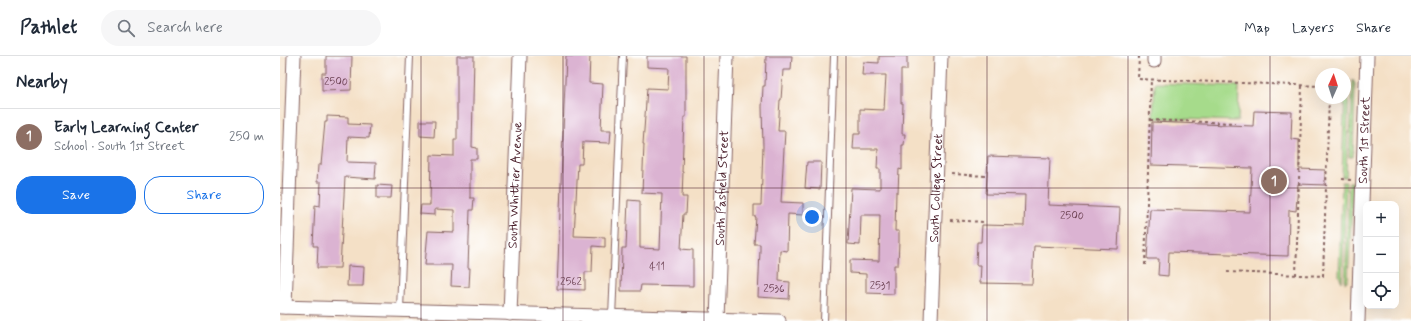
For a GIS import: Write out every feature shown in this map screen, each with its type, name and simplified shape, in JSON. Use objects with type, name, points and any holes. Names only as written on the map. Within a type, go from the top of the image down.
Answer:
[{"type":"street","points":[[294,56],[282,307],[347,315],[400,310],[447,316],[510,314],[548,318],[612,317],[656,320],[779,321]]},
{"type":"street","name":"South Whittier Avenue","points":[[510,314],[520,56]]},
{"type":"street","name":"South Pasfield Street","points":[[717,320],[727,56]]},
{"type":"street","name":"South College Street","points":[[931,321],[941,56]]},
{"type":"street","name":"South 1st Street","points":[[1358,321],[1367,56]]},
{"type":"lane","points":[[400,310],[410,56]]},
{"type":"lane","points":[[612,317],[623,56]]},
{"type":"lane","points":[[824,321],[834,56]]},
{"type":"path","points":[[1139,56],[1138,79],[1315,86]]},
{"type":"path","points":[[1146,265],[1151,79]]},
{"type":"path","points":[[1296,275],[1302,85]]},
{"type":"path","points":[[1227,272],[1323,276],[1330,104]]},
{"type":"path","points":[[1150,120],[1235,123]]},
{"type":"path","points":[[952,174],[986,176]]},
{"type":"path","points":[[1342,179],[1352,180]]},
{"type":"path","points":[[950,220],[984,222]]},
{"type":"green space","points":[[1353,80],[1355,84],[1353,157],[1349,157]]},
{"type":"green space","points":[[1155,83],[1239,86],[1238,121],[1153,118]]},
{"type":"green space","points":[[1344,104],[1348,104],[1346,177],[1342,177]]},
{"type":"green space","points":[[1342,182],[1346,182],[1342,282],[1339,276]]},
{"type":"green space","points":[[1349,182],[1353,182],[1348,279],[1345,283]]},
{"type":"building","points":[[326,56],[352,56],[351,90],[322,91],[322,73],[326,73]]},
{"type":"building","points":[[457,56],[474,56],[472,147],[477,148],[477,159],[470,159],[470,198],[474,198],[473,210],[470,210],[468,268],[470,268],[469,287],[451,286],[452,265],[425,265],[428,231],[454,232],[454,210],[435,209],[435,215],[420,214],[421,205],[430,205],[431,155],[454,156],[454,140],[457,140]]},
{"type":"building","points":[[566,56],[590,56],[589,83],[603,84],[601,130],[611,130],[610,143],[583,142],[582,164],[578,164],[574,236],[605,237],[605,247],[593,246],[592,272],[585,272],[585,290],[557,289]]},
{"type":"building","points":[[647,56],[686,56],[686,117],[684,117],[682,197],[687,197],[686,214],[683,214],[681,249],[693,250],[693,286],[641,285],[640,291],[621,291],[622,248],[626,248],[628,200],[640,201],[640,248],[660,249],[662,194],[642,193],[643,144],[647,88],[668,89],[669,68],[647,67]]},
{"type":"building","points":[[766,56],[792,56],[791,70],[783,70],[778,131],[785,131],[781,202],[803,203],[803,215],[788,214],[787,251],[780,250],[779,281],[790,282],[789,299],[758,297],[760,244],[754,244],[756,217],[754,217],[754,205],[761,205],[763,147],[762,107],[763,86],[765,86]]},
{"type":"building","points":[[879,56],[907,56],[907,70],[901,70],[901,103],[903,103],[902,134],[905,134],[904,145],[902,145],[902,170],[899,169],[898,192],[896,192],[895,231],[899,231],[899,241],[898,265],[894,265],[894,294],[866,293],[866,274],[850,273],[850,260],[879,261],[880,215],[861,215],[860,245],[848,244],[851,188],[880,189],[880,169],[877,169],[878,149],[853,149],[854,134],[860,134],[860,109],[884,110],[886,75],[862,75],[863,62],[879,63]]},
{"type":"building","points":[[1254,111],[1292,112],[1291,139],[1299,140],[1299,169],[1325,170],[1325,185],[1298,184],[1296,211],[1289,210],[1288,256],[1169,252],[1168,276],[1158,275],[1159,259],[1147,259],[1150,209],[1250,212],[1252,168],[1151,165],[1152,122],[1253,126]]},
{"type":"building","points":[[327,116],[348,117],[348,124],[370,125],[369,138],[348,137],[347,162],[376,163],[375,179],[345,177],[340,268],[317,268],[318,246],[313,246],[315,205],[320,206],[321,182],[317,182],[318,165],[321,165],[325,122],[327,122]]},
{"type":"building","points":[[420,121],[435,121],[434,137],[420,136]]},
{"type":"building","points":[[988,156],[1050,158],[1048,205],[1120,208],[1118,249],[1034,246],[1032,284],[980,283],[981,265],[976,265],[977,242],[981,242],[982,225],[1024,226],[1025,195],[986,194]]},
{"type":"building","points":[[807,162],[821,162],[820,189],[805,188]]},
{"type":"building","points":[[377,185],[392,186],[391,198],[377,198]]},
{"type":"building","points":[[348,266],[364,267],[363,286],[347,286]]},
{"type":"place","name":"Early Learning Center","points":[[1274,181]]}]
